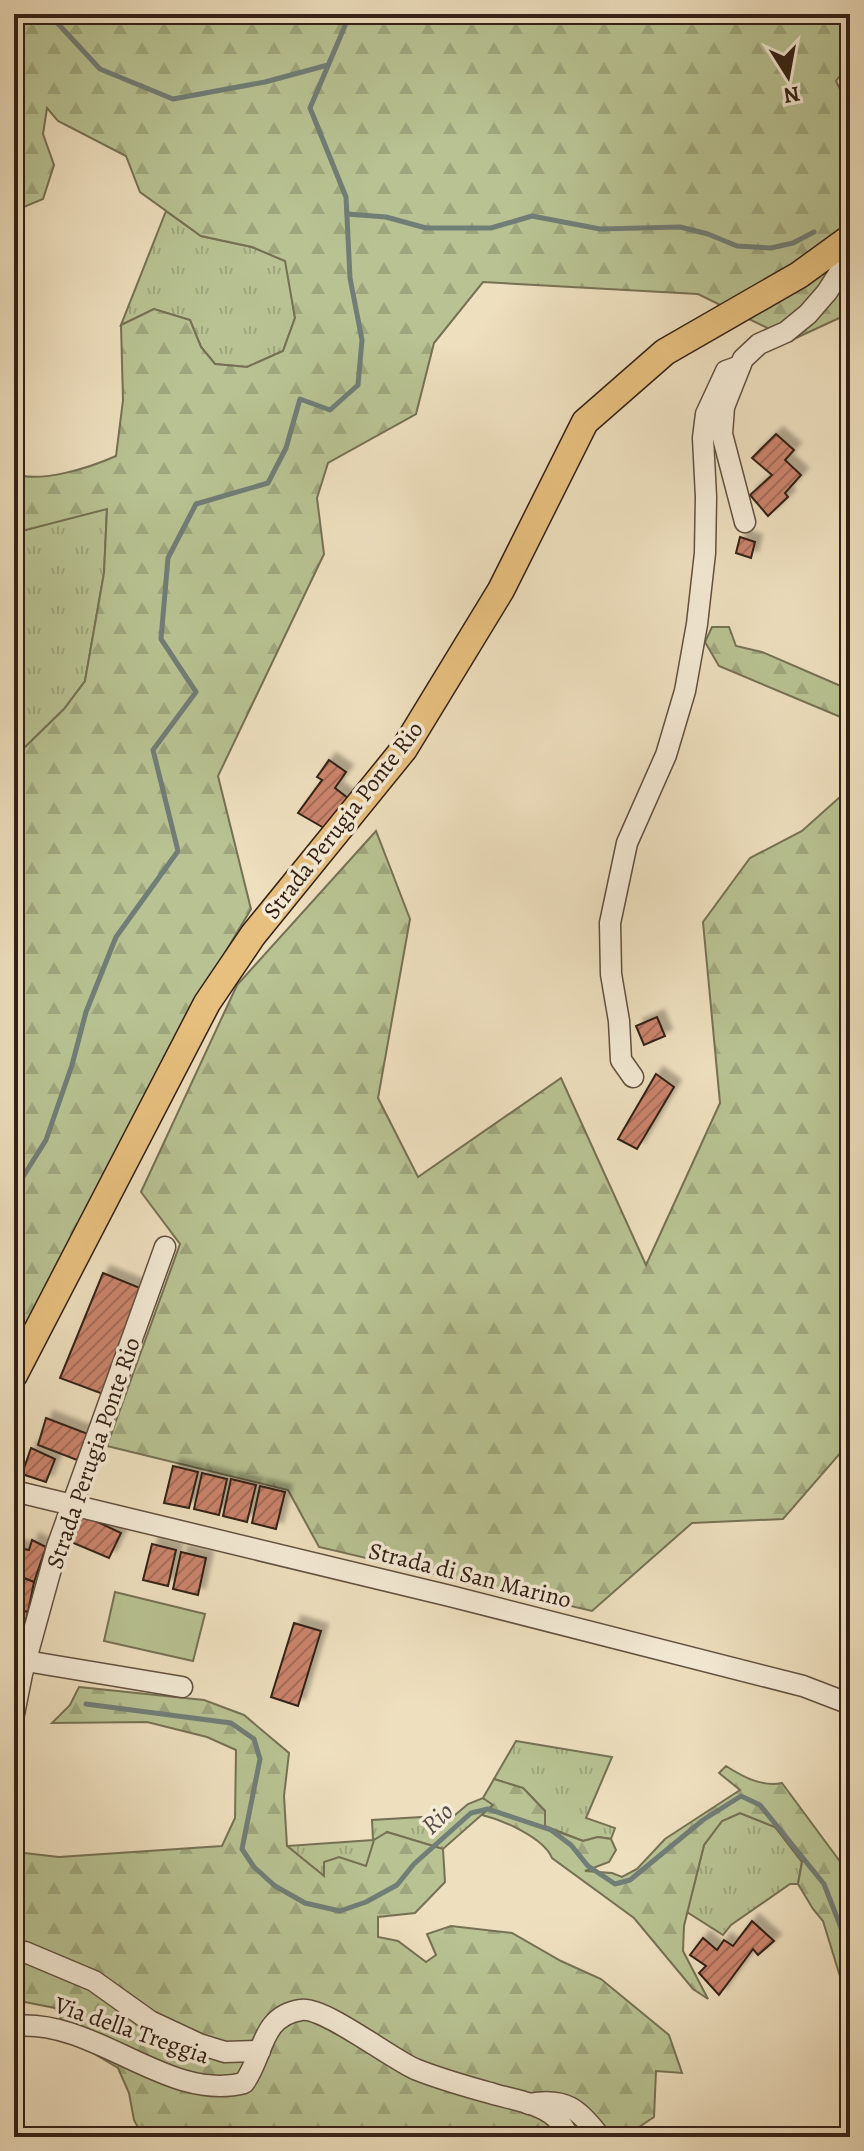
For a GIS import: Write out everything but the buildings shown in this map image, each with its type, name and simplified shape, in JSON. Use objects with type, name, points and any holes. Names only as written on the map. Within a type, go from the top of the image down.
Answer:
[{"type":"main road","name":"Strada Perugia Ponte Rio","points":[[14,1375],[207,1003],[253,935],[404,749],[501,590],[585,422],[665,352],[799,275],[850,238]]},
{"type":"street","points":[[745,522],[722,434],[724,407],[740,366],[759,344],[786,332],[808,314],[827,292],[850,256]]},
{"type":"street","points":[[633,1077],[621,1060],[619,1021],[611,974],[610,923],[627,843],[666,755],[685,691],[705,553],[703,438],[706,414],[726,371],[740,366]]},
{"type":"street","name":"Strada Perugia Ponte Rio","points":[[14,1714],[57,1547],[75,1505],[165,1247]]},
{"type":"street","name":"Strada di San Marino","points":[[14,1491],[803,1686],[850,1704]]},
{"type":"street","points":[[26,1661],[182,1687]]},
{"type":"street","name":"Via della Treggia","points":[[14,1953],[25,1952],[94,1981],[150,2021],[199,2044],[225,2052],[260,2051]]},
{"type":"street","name":"Via della Treggia","points":[[14,2026],[52,2026],[93,2039],[177,2078],[229,2087],[244,2083],[254,2069],[264,2034],[276,2019],[303,2009],[320,2014],[410,2067],[529,2104],[555,2117],[569,2137]]},
{"type":"street","points":[[529,2104],[563,2102],[580,2112],[600,2137]]},
{"type":"green space","points":[[14,14],[850,14],[850,62],[836,81],[850,110],[850,313],[792,340],[698,294],[483,282],[434,343],[416,414],[328,463],[317,498],[324,554],[218,776],[251,909],[176,1035],[14,1348],[14,754],[18,754],[64,709],[85,681],[104,573],[107,509],[14,533],[14,474],[51,475],[116,456],[123,400],[121,325],[154,309],[190,320],[201,347],[215,364],[247,367],[283,351],[295,318],[285,261],[252,247],[201,236],[140,192],[126,156],[58,121],[47,108],[43,134],[54,165],[43,199],[14,211]]},
{"type":"green space","points":[[166,211],[201,236],[252,247],[286,261],[295,318],[283,351],[247,367],[215,364],[201,347],[190,320],[154,309],[121,325]]},
{"type":"green space","points":[[107,508],[104,573],[85,681],[64,709],[18,754],[14,754],[14,533]]},
{"type":"green space","points":[[712,627],[729,627],[736,646],[762,652],[850,690],[850,721],[719,666],[705,642]]},
{"type":"green space","points":[[850,788],[850,1442],[783,1519],[692,1523],[592,1611],[319,1547],[288,1490],[107,1446],[180,1244],[141,1192],[237,985],[376,831],[410,919],[378,1098],[418,1177],[561,1078],[646,1265],[720,1103],[703,922],[750,858],[802,831]]},
{"type":"green space","points":[[115,1592],[205,1614],[193,1661],[104,1641]]},
{"type":"green space","points":[[79,1687],[204,1700],[244,1715],[289,1753],[284,1796],[287,1846],[324,1876],[324,1862],[339,1857],[366,1866],[374,1840],[387,1832],[443,1849],[445,1882],[415,1913],[378,1917],[378,1937],[398,1941],[426,1962],[436,1955],[427,1934],[451,1926],[512,1933],[601,1979],[669,2035],[682,2073],[656,2071],[654,2117],[624,2137],[143,2137],[134,2120],[129,2093],[118,2068],[73,2041],[55,2008],[14,2000],[16,1852],[59,1857],[222,1846],[235,1818],[236,1750],[207,1737],[147,1722],[52,1723],[70,1705]]},
{"type":"green space","points":[[516,1741],[612,1757],[586,1818],[615,1828],[611,1839],[598,1837],[583,1841],[545,1826],[545,1811],[524,1789],[494,1779]]},
{"type":"green space","points":[[726,1766],[753,1780],[767,1784],[782,1783],[850,1875],[850,2009],[823,1921],[798,1884],[802,1862],[775,1827],[740,1813],[722,1821],[704,1845],[684,1926],[683,1951],[708,1999],[693,1989],[634,1918],[552,1858],[532,1837],[482,1815],[493,1805],[483,1798],[494,1779],[523,1788],[545,1811],[545,1827],[583,1841],[598,1837],[611,1839],[616,1850],[609,1862],[585,1871],[622,1877],[637,1869],[665,1839],[740,1790],[719,1773]]},
{"type":"green space","points":[[483,1798],[494,1804],[443,1849],[387,1832],[366,1867],[325,1877],[287,1846],[373,1840],[372,1820],[455,1815],[468,1804]]},
{"type":"green space","points":[[740,1813],[775,1827],[802,1862],[798,1884],[790,1884],[731,1925],[723,1935],[687,1912],[704,1845],[722,1821]]},
{"type":"waterway","points":[[49,14],[100,69],[173,99],[265,82],[328,65]]},
{"type":"waterway","points":[[14,1191],[46,1140],[72,1065],[86,1012],[116,937],[178,851],[153,750],[196,692],[161,639],[168,558],[196,504],[268,483],[286,448],[300,399],[330,410],[358,385],[362,340],[350,278],[346,197],[310,108],[350,14]]},
{"type":"waterway","points":[[347,214],[386,217],[426,228],[491,228],[532,216],[600,229],[680,227],[737,246],[771,248],[793,243],[814,232]]},
{"type":"waterway","name":"Rio","points":[[86,1704],[231,1723],[254,1739],[260,1759],[242,1849],[254,1867],[275,1886],[305,1903],[340,1911],[366,1902],[397,1885],[414,1864],[471,1813],[488,1809],[551,1830],[571,1845],[588,1866],[615,1884],[630,1880],[703,1820],[741,1796],[760,1805],[824,1884],[850,1951]]}]
